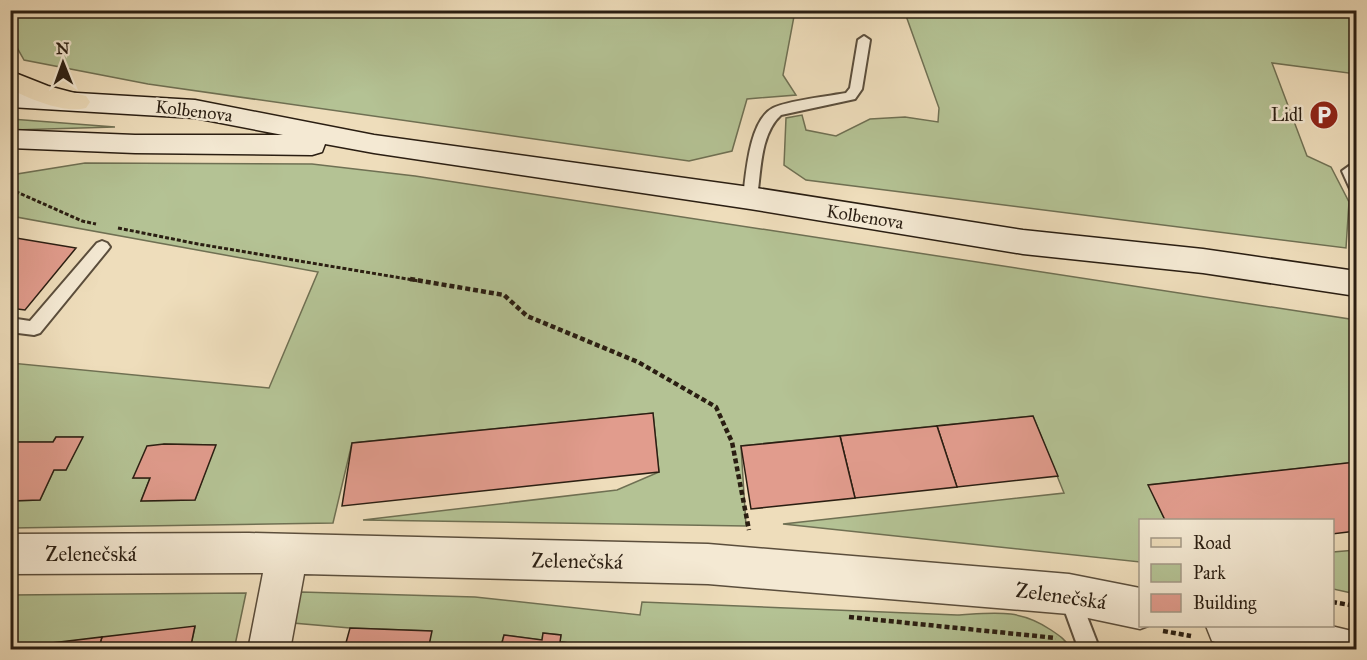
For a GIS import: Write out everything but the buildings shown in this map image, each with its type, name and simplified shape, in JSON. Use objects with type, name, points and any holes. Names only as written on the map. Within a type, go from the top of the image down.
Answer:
[{"type":"main road","points":[[10,79],[40,93],[77,102]]},
{"type":"main road","name":"Kolbenova","points":[[10,98],[195,109],[374,144],[750,198],[1023,242],[1203,261],[1356,284]]},
{"type":"main road","name":"Kolbenova","points":[[10,139],[135,144],[374,144]]},
{"type":"main road","points":[[10,155],[73,142]]},
{"type":"main road","name":"Zelenečská","points":[[10,554],[288,555],[708,564],[1069,594],[1139,616]]},
{"type":"main road","points":[[269,650],[288,555]]},
{"type":"main road","points":[[1213,632],[1348,650]]},
{"type":"lane","points":[[750,198],[762,135],[768,117],[777,111],[850,96],[856,89],[864,40]]},
{"type":"lane","points":[[1348,171],[1356,187]]},
{"type":"lane","points":[[10,325],[34,328],[102,247]]},
{"type":"lane","points":[[1069,594],[1088,645]]},
{"type":"path","points":[[10,189],[82,221],[105,226]]},
{"type":"path","points":[[117,228],[198,244],[504,295],[527,316],[638,362],[716,407],[732,442],[750,535],[751,568]]},
{"type":"path","points":[[1334,602],[1356,606]]},
{"type":"path","points":[[838,615],[1088,645]]},
{"type":"path","points":[[1189,627],[1213,632]]},
{"type":"green space","points":[[15,10],[795,11],[783,75],[796,95],[747,99],[732,151],[689,161],[148,84],[24,60],[12,36],[10,24]]},
{"type":"green space","points":[[895,11],[1356,11],[1356,74],[1272,63],[1307,156],[1331,167],[1349,202],[1346,248],[806,180],[784,165],[786,118],[802,115],[806,130],[836,136],[870,119],[905,117],[938,122],[939,108],[905,13]]},
{"type":"green space","points":[[11,119],[115,127],[11,130]]},
{"type":"green space","points":[[85,163],[312,164],[415,176],[1356,320],[1356,462],[1149,485],[1165,519],[1139,519],[1139,562],[783,524],[1064,493],[1033,416],[741,446],[746,526],[363,520],[617,490],[659,472],[653,413],[352,443],[333,523],[11,528],[11,501],[40,500],[54,470],[66,470],[82,437],[56,437],[53,442],[11,442],[11,363],[269,388],[318,272],[11,216],[11,175]],"holes":[[[164,444],[215,445],[195,500],[141,501],[150,478],[133,478]]]},
{"type":"green space","points":[[1356,550],[1356,594],[1334,589],[1334,552]]},
{"type":"green space","points":[[301,592],[475,597],[640,615],[642,602],[957,615],[1006,614],[1028,618],[1039,623],[1060,636],[1071,649],[598,650],[598,646],[560,642],[561,635],[543,633],[542,640],[504,635],[500,649],[428,650],[431,631],[293,623]]},
{"type":"green space","points":[[246,593],[234,650],[190,649],[195,627],[11,648],[10,595]]},
{"type":"place","name":"Lidl","points":[[1324,115]]}]
